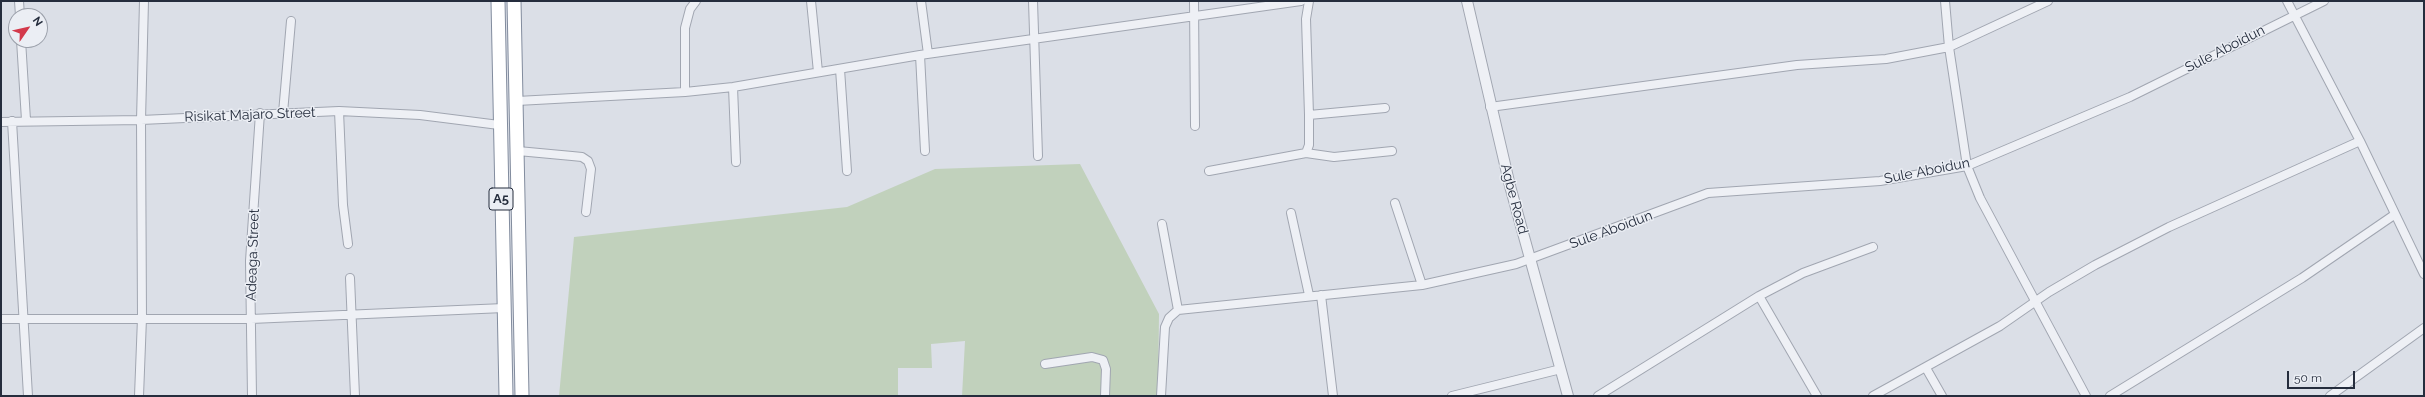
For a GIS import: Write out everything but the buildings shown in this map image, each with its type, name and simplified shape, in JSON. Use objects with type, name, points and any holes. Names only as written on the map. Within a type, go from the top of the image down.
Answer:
[{"type":"highway","name":"A5","points":[[498,1],[499,125],[506,396]]},
{"type":"highway","name":"A5","points":[[514,1],[522,396]]},
{"type":"street","points":[[138,396],[142,318],[141,120],[144,1]]},
{"type":"street","points":[[685,92],[685,28],[690,9],[696,1]]},
{"type":"street","points":[[811,1],[818,72]]},
{"type":"street","points":[[920,1],[924,54],[925,151]]},
{"type":"street","points":[[1033,1],[1038,156]]},
{"type":"street","points":[[1194,1],[1195,126]]},
{"type":"street","points":[[517,101],[685,92],[733,87],[924,54],[1301,1]]},
{"type":"street","points":[[1306,153],[1309,145],[1309,114],[1306,19],[1310,1]]},
{"type":"street","name":"Agbe Road","points":[[1467,1],[1490,107],[1530,260],[1568,396]]},
{"type":"street","points":[[1945,1],[1949,47],[1967,166],[1980,198],[2086,396]]},
{"type":"street","points":[[1490,107],[1798,65],[1886,59],[1949,47],[2048,1]]},
{"type":"street","points":[[2287,1],[2360,141],[2394,215],[2424,274]]},
{"type":"street","name":"Sule Aboidun","points":[[1178,310],[1309,295],[1422,285],[1530,260],[1708,193],[1880,181],[1967,166],[2130,96],[2324,1]]},
{"type":"street","points":[[284,113],[291,21]]},
{"type":"street","points":[[22,48],[26,120]]},
{"type":"street","points":[[840,69],[848,171]]},
{"type":"street","points":[[733,87],[736,162]]},
{"type":"street","points":[[1309,114],[1385,108]]},
{"type":"street","points":[[339,111],[343,205],[348,244]]},
{"type":"street","name":"Risikat Majaro Street","points":[[1,122],[26,120],[141,120],[260,113],[339,111],[420,116],[499,125]]},
{"type":"street","name":"Adeaga Street","points":[[252,396],[250,261],[260,113]]},
{"type":"street","points":[[12,121],[25,320],[25,369],[28,396]]},
{"type":"street","points":[[1873,396],[2000,326],[2037,302],[2049,292],[2095,265],[2156,234],[2360,141]]},
{"type":"street","points":[[518,151],[582,157],[588,161],[591,169],[586,212]]},
{"type":"street","points":[[1209,171],[1306,153],[1334,157],[1392,151]]},
{"type":"street","points":[[1395,203],[1422,285]]},
{"type":"street","points":[[1291,213],[1309,295]]},
{"type":"street","points":[[2110,396],[2302,278],[2394,215]]},
{"type":"street","points":[[1162,224],[1178,310],[1169,318],[1165,327],[1162,396]]},
{"type":"street","points":[[1598,396],[1759,296],[1803,273],[1873,247]]},
{"type":"street","points":[[350,278],[356,396]]},
{"type":"street","points":[[1321,295],[1333,396]]},
{"type":"street","points":[[1759,296],[1817,396]]},
{"type":"street","points":[[1,319],[251,318],[504,308]]},
{"type":"street","points":[[2330,396],[2424,328]]},
{"type":"street","points":[[1045,364],[1092,357],[1103,360],[1106,369],[1105,396]]},
{"type":"street","points":[[1926,368],[1942,396]]},
{"type":"street","points":[[1457,396],[1561,369]]},
{"type":"green space","points":[[1080,164],[1159,314],[1158,396],[962,396],[965,341],[931,344],[932,368],[898,368],[898,396],[559,396],[574,237],[847,207],[935,169]]}]
